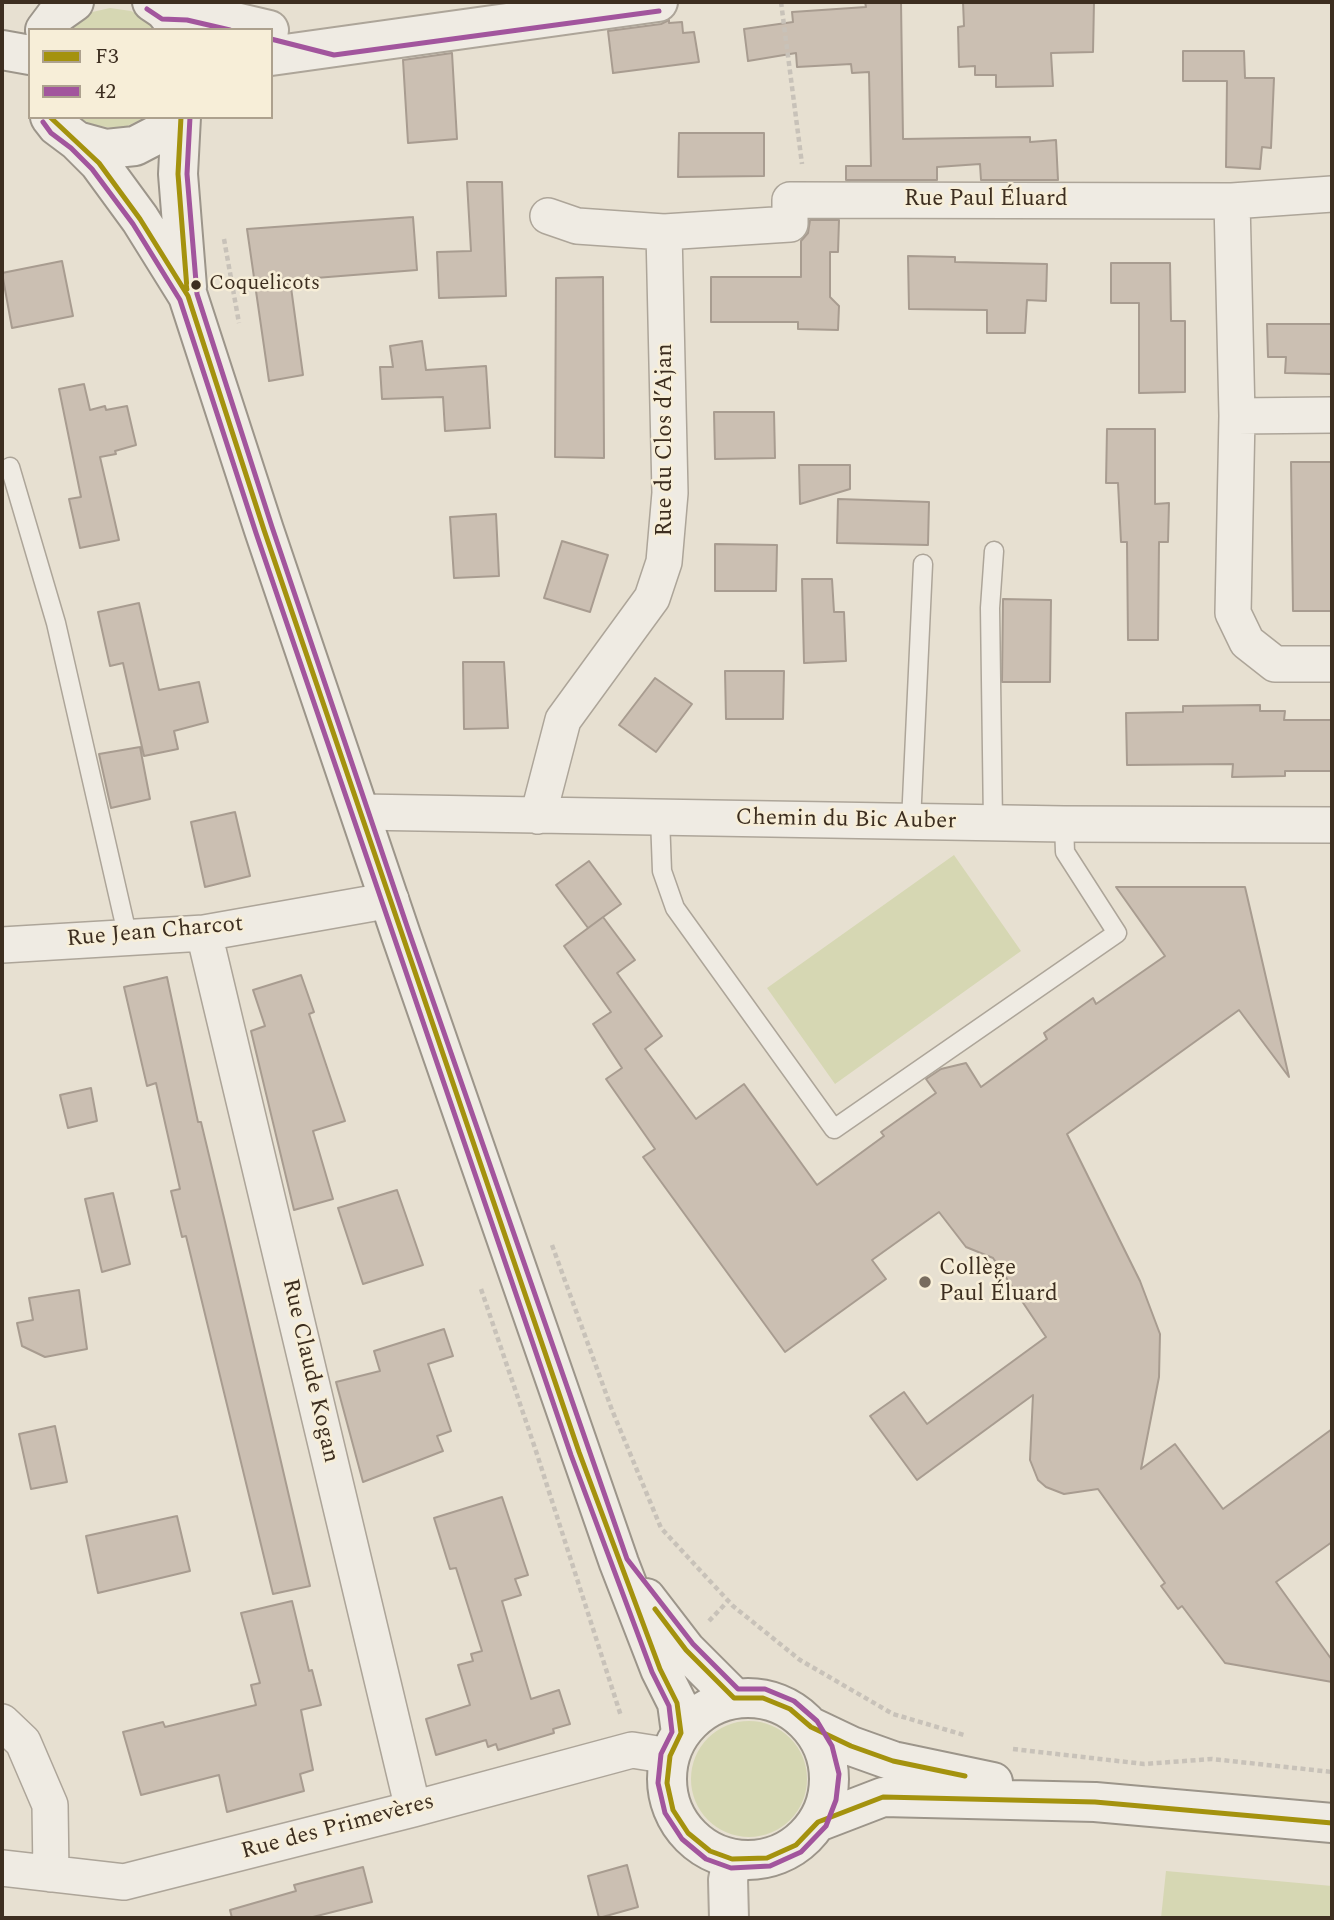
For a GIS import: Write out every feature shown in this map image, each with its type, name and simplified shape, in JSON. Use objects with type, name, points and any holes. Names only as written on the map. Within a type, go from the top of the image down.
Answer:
[{"type":"main road","points":[[46,28],[57,14],[74,2]]},
{"type":"main road","points":[[273,56],[658,2]]},
{"type":"main road","points":[[166,14],[188,11],[261,28]]},
{"type":"main road","points":[[273,31],[334,46]]},
{"type":"main road","points":[[2,50],[28,55]]},
{"type":"main road","points":[[64,129],[106,149],[135,146],[162,132],[172,119]]},
{"type":"main road","points":[[181,119],[178,174],[188,296],[264,530],[619,1563],[660,1669],[677,1703],[676,1744],[667,1783],[673,1810],[688,1833],[709,1851],[732,1859],[767,1858],[796,1845],[818,1822],[827,1798],[830,1773],[824,1749],[811,1727]]},
{"type":"main road","points":[[64,129],[99,163],[140,219],[188,296]]},
{"type":"main road","points":[[619,1563],[686,1650],[734,1698]]},
{"type":"main road","points":[[676,1744],[709,1707],[734,1698],[763,1699],[790,1709],[811,1727],[851,1746],[893,1761],[1095,1802]]},
{"type":"main road","points":[[818,1822],[883,1797],[1095,1802],[1332,1823]]},
{"type":"main road","points":[[729,1918],[728,1880],[732,1859]]},
{"type":"street","name":"Rue Paul Éluard","points":[[806,200],[1232,201],[1332,194]]},
{"type":"street","points":[[548,216],[577,226],[664,232],[790,224],[790,200],[806,200]]},
{"type":"street","points":[[1232,201],[1237,416],[1233,613],[1247,642],[1275,664],[1332,664]]},
{"type":"street","name":"Rue du Clos d’Ajan","points":[[538,816],[563,720],[652,598],[664,562],[670,493],[664,232]]},
{"type":"street","points":[[1237,416],[1332,415]]},
{"type":"street","name":"Chemin du Bic Auber","points":[[361,812],[911,822],[1332,825]]},
{"type":"street","name":"Rue Jean Charcot","points":[[2,945],[204,933],[391,900]]},
{"type":"street","name":"Rue Claude Kogan","points":[[204,933],[413,1809]]},
{"type":"street","points":[[2,1722],[23,1742],[50,1805],[51,1874]]},
{"type":"street","name":"Rue des Primevères","points":[[2,1868],[124,1882],[632,1750],[676,1744]]},
{"type":"lane","points":[[10,467],[56,623],[128,938]]},
{"type":"lane","points":[[993,823],[990,608],[994,551]]},
{"type":"lane","points":[[911,822],[923,564]]},
{"type":"lane","points":[[660,818],[662,871],[675,908],[834,1129],[1117,933],[1065,852],[1064,824]]},
{"type":"path","points":[[781,2],[806,200]]},
{"type":"path","points":[[551,1242],[612,1410],[661,1528],[733,1606],[800,1660],[893,1714],[968,1736]]},
{"type":"path","points":[[477,1278],[632,1750]]},
{"type":"path","points":[[1007,1748],[1144,1764],[1212,1759],[1332,1772]]},
{"type":"green space","points":[[110,8],[131,11],[156,28],[69,28],[88,13]]},
{"type":"green space","points":[[82,119],[142,119],[125,127],[92,125]]},
{"type":"green space","points":[[954,855],[1021,951],[835,1084],[767,988]]},
{"type":"green space","points":[[749,1721],[771,1725],[790,1738],[803,1757],[807,1779],[803,1801],[790,1820],[771,1833],[749,1837],[727,1833],[708,1820],[695,1801],[691,1779],[695,1757],[708,1738],[727,1725]]},
{"type":"green space","points":[[1166,1871],[1332,1886],[1332,1918],[1161,1918]]},
{"type":"building","points":[[865,2],[901,2],[903,139],[1030,137],[1030,142],[1056,140],[1058,180],[981,180],[980,164],[937,167],[937,180],[846,180],[846,166],[871,166],[869,72],[852,73],[851,64],[797,67],[796,53],[748,61],[744,29],[793,22],[792,12],[866,7]]},
{"type":"building","points":[[963,2],[1094,2],[1093,52],[1051,53],[1053,86],[996,87],[996,75],[975,75],[975,66],[959,67],[958,27],[964,26]]},
{"type":"building","points":[[669,20],[669,23],[682,22],[683,33],[694,32],[699,62],[613,73],[608,31],[661,24]]},
{"type":"building","points":[[1183,51],[1244,51],[1245,78],[1274,78],[1271,148],[1262,147],[1260,169],[1226,167],[1227,81],[1183,81]]},
{"type":"building","points":[[452,53],[457,139],[408,143],[403,60]]},
{"type":"building","points":[[679,133],[764,133],[764,176],[678,177]]},
{"type":"building","points":[[467,182],[502,182],[506,296],[439,298],[437,252],[471,251]]},
{"type":"building","points":[[413,217],[417,270],[290,280],[303,375],[269,381],[247,229]]},
{"type":"building","points":[[810,220],[839,220],[838,252],[830,252],[830,297],[839,306],[838,330],[798,329],[798,322],[711,322],[711,277],[801,277],[801,241],[808,233]]},
{"type":"building","points":[[908,256],[955,257],[955,262],[1047,264],[1046,301],[1027,300],[1025,333],[987,333],[987,310],[909,309]]},
{"type":"building","points":[[62,261],[73,316],[12,328],[2,273]]},
{"type":"building","points":[[1111,263],[1170,263],[1171,321],[1185,321],[1185,392],[1139,393],[1139,303],[1111,303]]},
{"type":"building","points":[[603,277],[604,458],[555,457],[556,278]]},
{"type":"building","points":[[1267,324],[1332,324],[1332,374],[1285,373],[1286,357],[1268,357]]},
{"type":"building","points":[[422,341],[426,370],[486,366],[490,428],[445,431],[443,397],[382,399],[380,367],[393,367],[390,346]]},
{"type":"building","points":[[84,384],[90,410],[105,406],[106,410],[127,406],[136,445],[115,451],[116,454],[100,457],[119,540],[80,548],[69,499],[81,497],[59,389]]},
{"type":"building","points":[[714,412],[774,412],[775,458],[715,459]]},
{"type":"building","points":[[1107,429],[1155,429],[1155,504],[1169,503],[1168,542],[1159,542],[1158,640],[1128,640],[1127,542],[1121,542],[1118,483],[1106,483]]},
{"type":"building","points":[[1291,462],[1332,462],[1332,611],[1293,611]]},
{"type":"building","points":[[799,465],[850,465],[850,489],[800,504]]},
{"type":"building","points":[[838,499],[929,502],[928,545],[837,543]]},
{"type":"building","points":[[496,514],[499,576],[454,578],[450,517]]},
{"type":"building","points":[[562,541],[608,555],[590,612],[544,598]]},
{"type":"building","points":[[715,544],[777,545],[776,591],[715,591]]},
{"type":"building","points":[[802,579],[832,579],[834,612],[844,612],[846,661],[804,663]]},
{"type":"building","points":[[1003,599],[1051,600],[1050,682],[1002,682]]},
{"type":"building","points":[[139,603],[159,690],[199,682],[208,722],[174,731],[178,749],[144,756],[123,663],[110,666],[98,612]]},
{"type":"building","points":[[463,662],[504,662],[508,728],[464,729]]},
{"type":"building","points":[[725,671],[784,671],[783,719],[726,719]]},
{"type":"building","points":[[655,678],[692,704],[656,752],[619,725]]},
{"type":"building","points":[[1260,705],[1260,711],[1285,711],[1284,720],[1332,720],[1332,771],[1285,771],[1285,776],[1232,777],[1233,764],[1127,765],[1126,713],[1183,712],[1183,706]]},
{"type":"building","points":[[140,747],[150,799],[111,808],[99,754]]},
{"type":"building","points":[[235,812],[250,876],[205,887],[191,822]]},
{"type":"building","points":[[589,861],[621,904],[588,928],[556,885]]},
{"type":"building","points":[[1116,887],[1245,887],[1289,1077],[1239,1010],[1067,1134],[1140,1281],[1160,1334],[1159,1377],[1141,1469],[1175,1444],[1223,1509],[1332,1429],[1332,1542],[1276,1582],[1332,1660],[1332,1682],[1225,1663],[1182,1606],[1178,1609],[1161,1586],[1165,1583],[1098,1489],[1064,1494],[1046,1487],[1038,1480],[1030,1460],[1033,1395],[917,1480],[870,1416],[904,1392],[927,1424],[1046,1337],[993,1258],[966,1247],[939,1212],[872,1260],[886,1279],[785,1352],[643,1157],[655,1149],[606,1079],[622,1068],[593,1024],[611,1012],[564,946],[603,917],[635,960],[617,973],[662,1036],[645,1049],[696,1119],[744,1084],[817,1185],[884,1136],[881,1132],[936,1093],[926,1079],[941,1069],[966,1063],[981,1087],[1047,1039],[1044,1033],[1093,998],[1096,1004],[1165,956]]},
{"type":"building","points":[[301,975],[314,1012],[309,1014],[345,1121],[313,1131],[333,1199],[294,1210],[251,1031],[265,1026],[253,990]]},
{"type":"building","points":[[167,977],[198,1122],[201,1122],[310,1586],[273,1594],[186,1236],[182,1237],[171,1191],[180,1189],[156,1083],[147,1086],[124,987]]},
{"type":"building","points":[[91,1088],[97,1121],[68,1128],[60,1095]]},
{"type":"building","points":[[397,1190],[423,1265],[363,1284],[338,1208]]},
{"type":"building","points":[[113,1193],[130,1264],[102,1272],[85,1199]]},
{"type":"building","points":[[79,1290],[87,1349],[45,1357],[22,1346],[17,1323],[33,1320],[29,1298]]},
{"type":"building","points":[[444,1329],[453,1356],[428,1364],[451,1431],[437,1436],[443,1451],[363,1482],[336,1382],[380,1371],[374,1351]]},
{"type":"building","points":[[55,1426],[67,1482],[31,1489],[19,1434]]},
{"type":"building","points":[[502,1497],[528,1575],[515,1579],[521,1595],[502,1601],[531,1699],[559,1690],[570,1724],[553,1729],[554,1733],[498,1750],[496,1744],[488,1747],[486,1740],[436,1755],[426,1719],[470,1705],[458,1665],[473,1661],[471,1654],[482,1651],[456,1568],[450,1569],[434,1518]]},
{"type":"building","points":[[177,1516],[190,1571],[98,1593],[86,1536]]},
{"type":"building","points":[[292,1601],[309,1671],[312,1670],[321,1705],[301,1710],[313,1770],[300,1774],[304,1791],[227,1812],[219,1775],[141,1795],[123,1732],[163,1722],[165,1727],[256,1705],[251,1685],[260,1683],[241,1613]]},
{"type":"building","points":[[627,1865],[638,1907],[599,1918],[588,1876]]},
{"type":"building","points":[[363,1867],[372,1902],[309,1918],[232,1918],[230,1910],[296,1891],[294,1885]]},
{"type":"transit line","name":"42","points":[[147,9],[162,19],[187,20],[221,28]]},
{"type":"transit line","name":"42","points":[[273,40],[334,55],[659,11]]},
{"type":"transit line","name":"F3","points":[[52,119],[99,163],[140,219],[188,296],[264,530],[579,1452],[660,1669],[677,1703],[681,1733],[670,1756],[667,1783],[673,1810],[688,1833],[710,1851],[732,1859],[767,1858],[796,1845],[818,1822],[883,1797],[1095,1802],[1332,1823]]},
{"type":"transit line","name":"F3","points":[[181,119],[178,174],[187,289]]},
{"type":"transit line","name":"42","points":[[43,122],[51,133],[92,169],[133,224],[180,300],[256,533],[571,1455],[652,1672],[669,1706],[672,1732],[661,1754],[658,1783],[665,1813],[682,1839],[706,1859],[731,1868],[770,1866],[801,1852],[826,1826],[836,1800],[839,1774],[832,1746],[817,1721],[794,1701],[765,1689],[738,1689],[693,1644],[627,1559],[409,932],[272,527],[197,294],[187,174],[190,119]]},
{"type":"transit line","name":"F3","points":[[655,1609],[686,1650],[734,1698],[763,1698],[790,1709],[811,1727],[851,1746],[893,1761],[965,1776]]},
{"type":"place","name":"Coquelicots","points":[[196,285]]},
{"type":"place","name":"Collège Paul Éluard","points":[[925,1282]]}]
